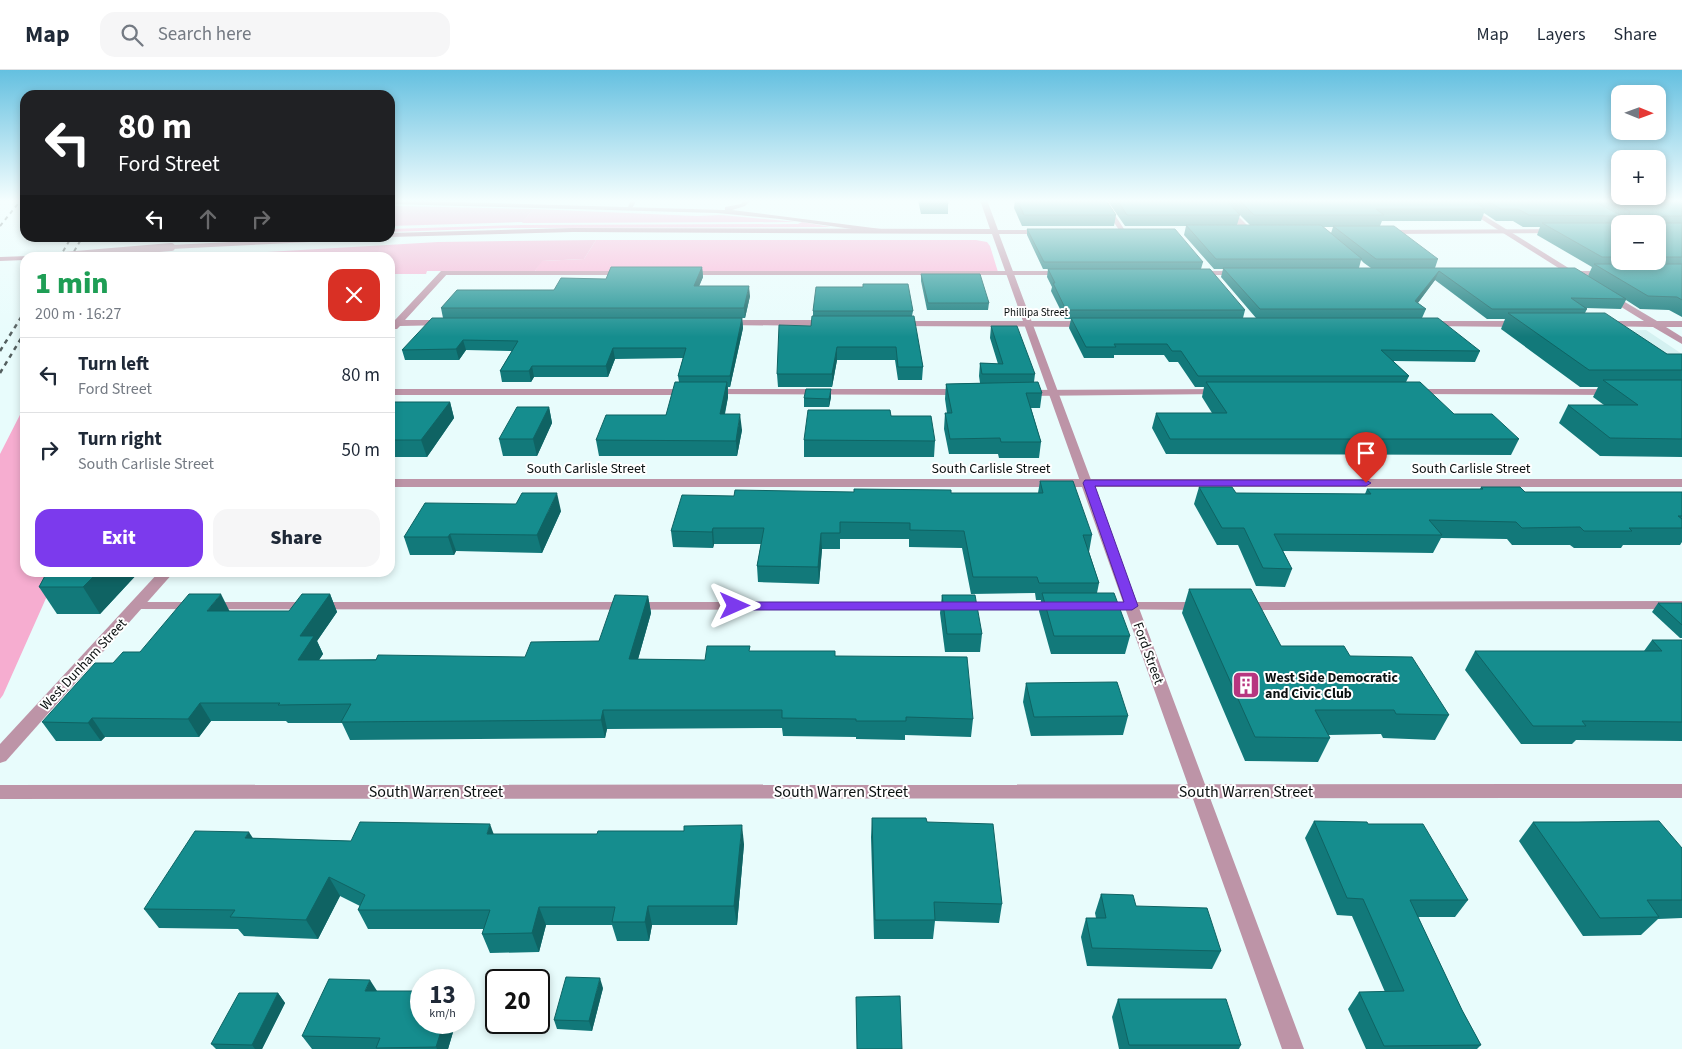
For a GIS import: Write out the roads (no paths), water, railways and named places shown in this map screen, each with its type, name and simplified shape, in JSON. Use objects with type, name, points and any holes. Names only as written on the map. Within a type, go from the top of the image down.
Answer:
[{"type":"street","points":[[119,252],[213,246]]},
{"type":"street","name":"Ford Street","points":[[1000,246],[1030,324],[1294,1049]]},
{"type":"street","points":[[1528,246],[1590,283]]},
{"type":"street","points":[[0,259],[20,258]]},
{"type":"street","points":[[395,322],[444,273]]},
{"type":"street","points":[[1598,288],[1682,341]]},
{"type":"street","points":[[395,323],[457,323]]},
{"type":"street","points":[[714,323],[842,324]]},
{"type":"street","name":"Phillipa Street","points":[[892,324],[1098,324]]},
{"type":"street","points":[[1420,324],[1528,324]]},
{"type":"street","points":[[1597,324],[1682,324]]},
{"type":"street","name":"South Carlisle Street","points":[[395,482],[1682,483]]},
{"type":"street","name":"West Dunham Street","points":[[0,756],[162,577]]},
{"type":"street","name":"South Warren Street","points":[[0,792],[1682,791]]},
{"type":"lane","points":[[1205,266],[1218,280]]},
{"type":"lane","points":[[444,273],[635,273]]},
{"type":"lane","points":[[680,274],[1070,273]]},
{"type":"lane","points":[[1184,273],[1241,273]]},
{"type":"lane","points":[[1554,273],[1613,273]]},
{"type":"lane","points":[[395,392],[975,392]]},
{"type":"lane","points":[[1015,392],[1231,392]]},
{"type":"lane","points":[[1407,392],[1622,392]]},
{"type":"lane","points":[[136,606],[1072,606]]},
{"type":"lane","points":[[1092,606],[1210,606]]},
{"type":"lane","points":[[1230,606],[1682,606]]},
{"type":"railway","points":[[63,252],[66,246]]},
{"type":"railway","points":[[74,252],[77,246]]},
{"type":"railway","points":[[0,351],[20,319]]},
{"type":"railway","points":[[0,373],[20,340]]},
{"type":"place","name":"West Side Democratic and Civic Club","points":[[1246,685]]}]
